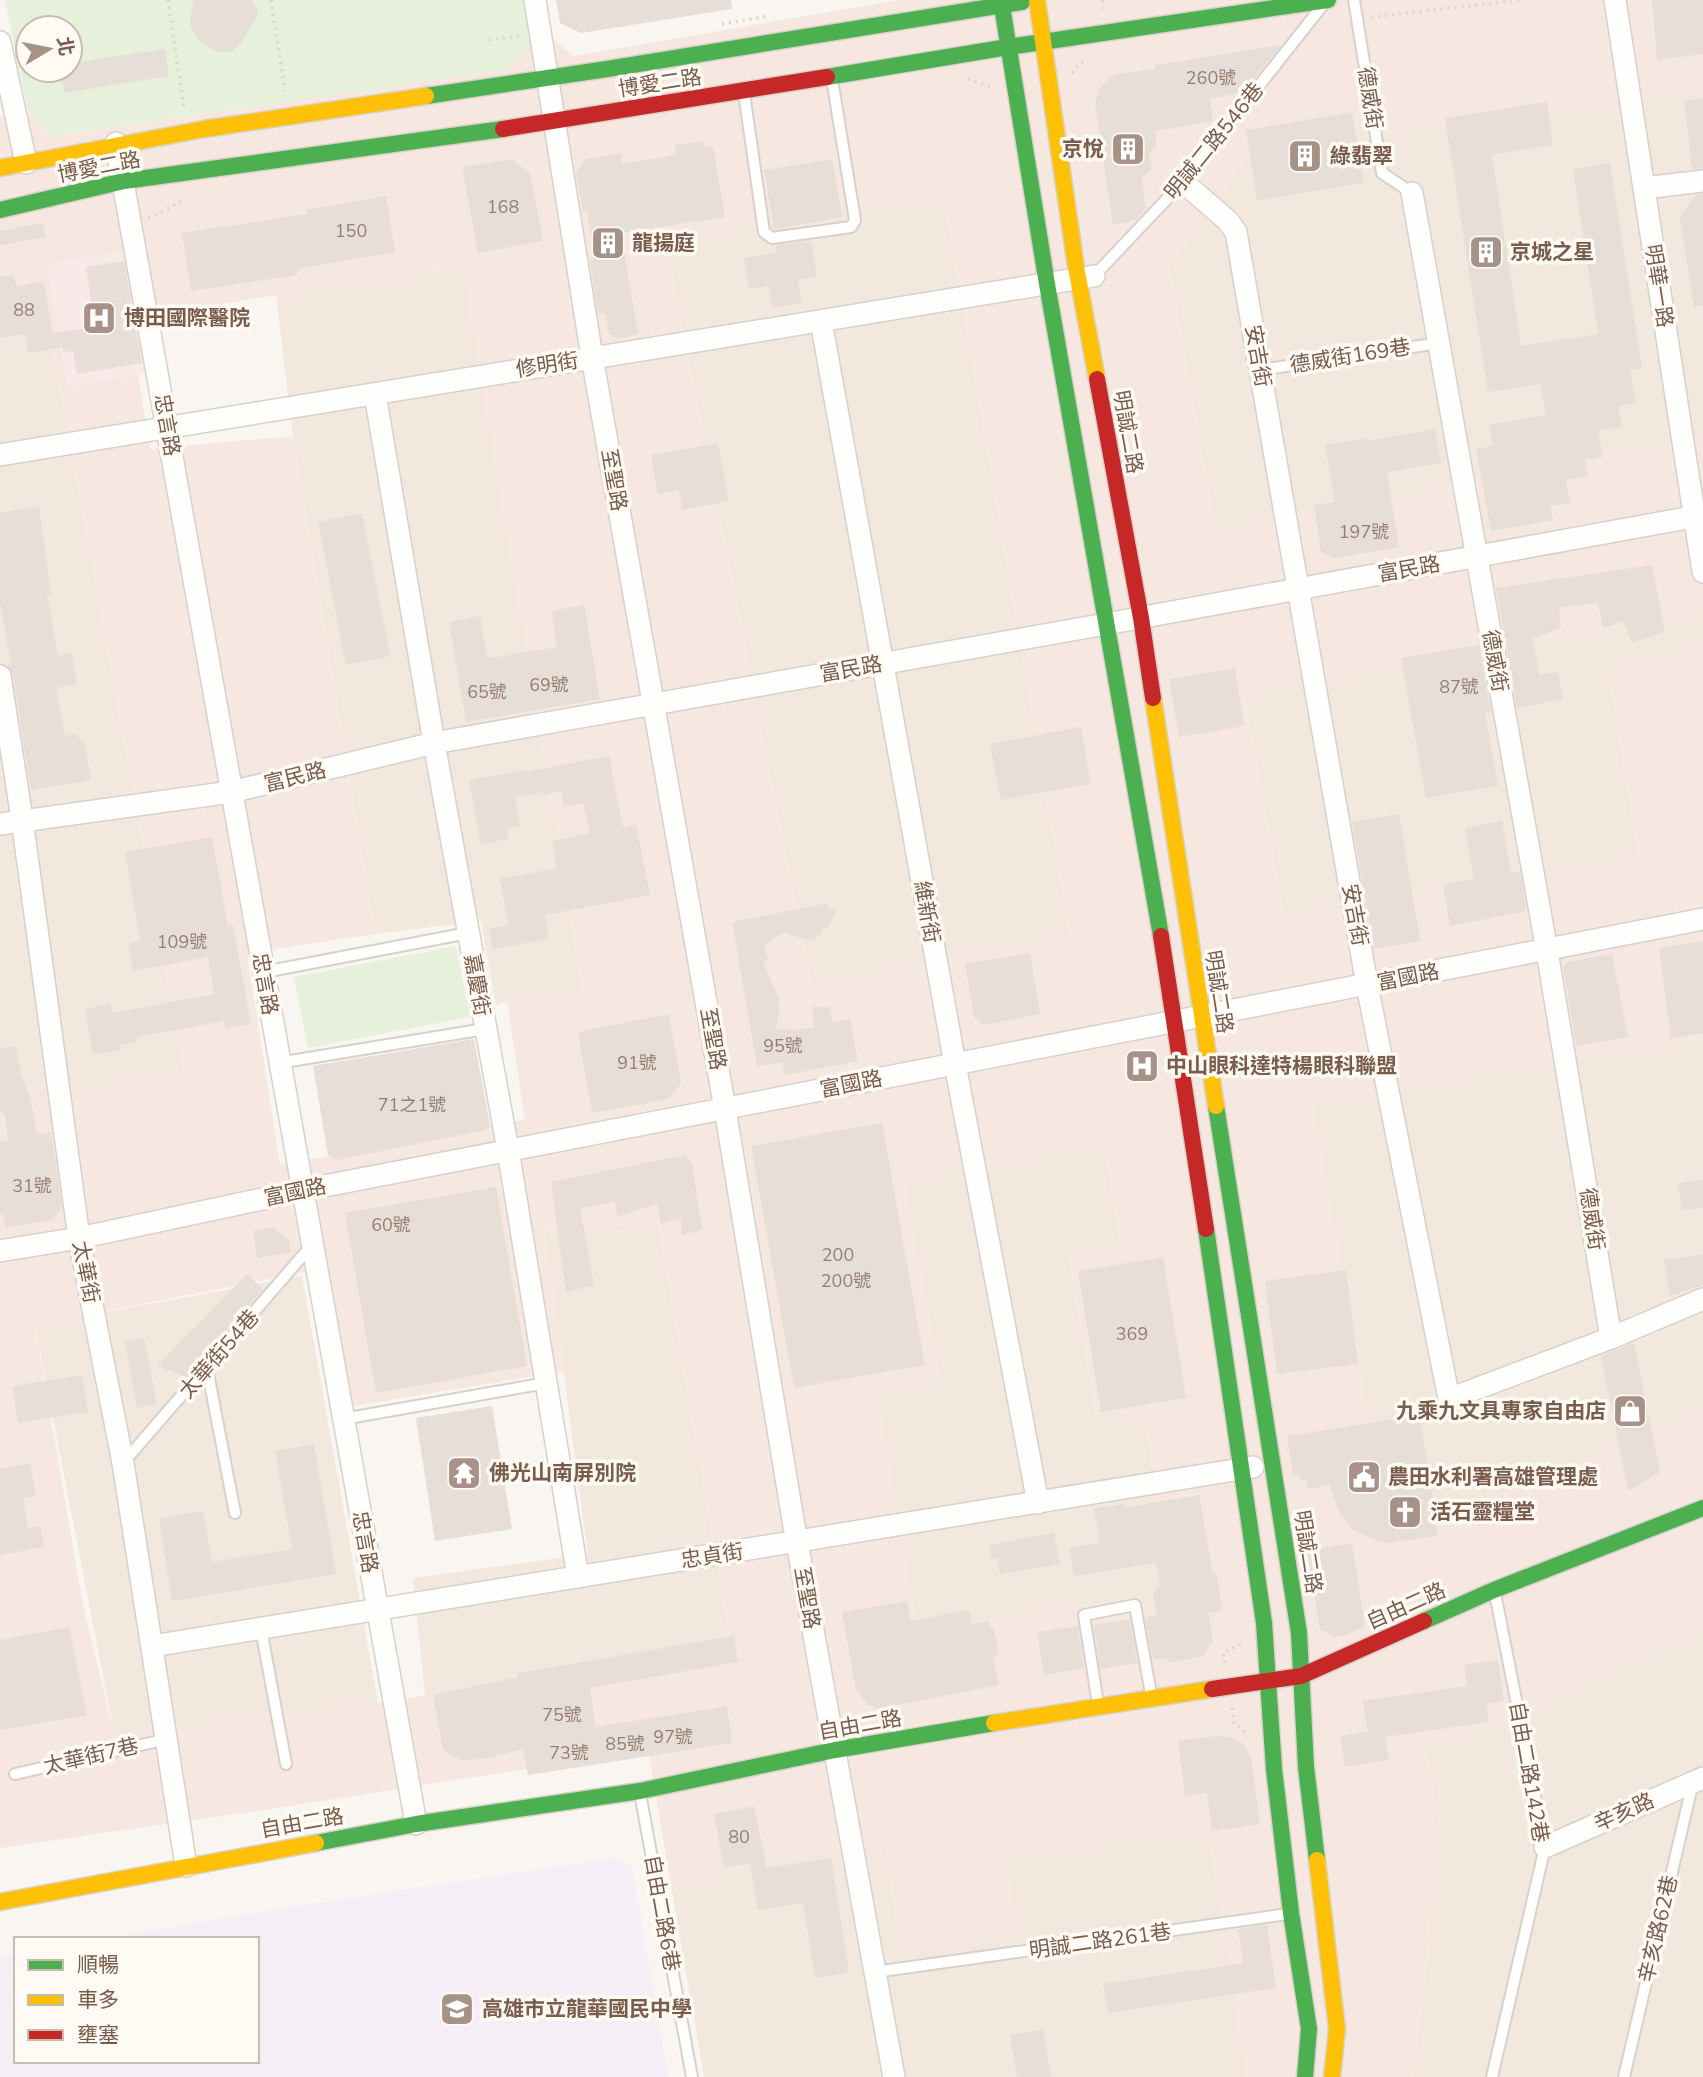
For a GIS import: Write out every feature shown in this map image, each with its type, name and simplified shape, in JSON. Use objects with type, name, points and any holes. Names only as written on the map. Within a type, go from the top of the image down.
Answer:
[{"type":"street","name":"至聖路","points":[[535,0],[592,358],[725,1108],[797,1542],[894,2077]]},
{"type":"street","name":"博愛二路","points":[[0,168],[116,143],[314,110],[547,78],[1002,2],[1036,0]]},
{"type":"street","name":"明誠二路","points":[[1036,0],[1086,278],[1141,618],[1299,1633],[1306,1767],[1308,1911],[1309,2029],[1305,2077]]},
{"type":"street","name":"博愛二路","points":[[0,210],[124,181],[553,121],[1008,47],[1327,0]]},
{"type":"street","name":"明華一路","points":[[1615,0],[1699,515],[1703,572]]},
{"type":"street","name":"明誠二路","points":[[1002,2],[1047,284],[1174,1022],[1265,1623],[1274,1769],[1337,2029],[1332,2077]]},
{"type":"street","points":[[0,42],[26,163]]},
{"type":"street","name":"忠言路","points":[[116,143],[415,1824]]},
{"type":"street","points":[[1644,188],[1703,181]]},
{"type":"street","name":"安吉街","points":[[1183,182],[1228,221],[1236,232],[1367,985],[1449,1399],[1611,1338],[1703,1299]]},
{"type":"street","name":"德威街","points":[[1412,193],[1547,951],[1611,1338]]},
{"type":"street","name":"修明街","points":[[0,455],[1086,278]]},
{"type":"street","name":"維新街","points":[[821,321],[955,1064],[1038,1503]]},
{"type":"street","name":"嘉慶街","points":[[375,394],[434,743],[508,1150],[578,1577]]},
{"type":"street","name":"富民路","points":[[0,824],[231,792],[434,743],[1141,618],[1699,515]]},
{"type":"street","name":"太華街","points":[[0,676],[79,1238],[123,1463],[186,1866]]},
{"type":"street","name":"富國路","points":[[0,1251],[79,1238],[304,1190],[1703,919]]},
{"type":"street","name":"忠貞街","points":[[152,1646],[1272,1463]]},
{"type":"street","name":"自由二路","points":[[0,1902],[415,1824],[640,1791],[835,1750],[1098,1705],[1301,1676],[1494,1590],[1703,1508]]},
{"type":"street","name":"辛亥路","points":[[1545,1846],[1698,1780]]},
{"type":"lane","name":"明誠二路546巷","points":[[1086,278],[1183,182],[1327,0]]},
{"type":"lane","name":"德威街","points":[[1354,0],[1382,173],[1412,193]]},
{"type":"lane","points":[[743,91],[764,232],[772,238],[851,227],[855,220],[832,76]]},
{"type":"lane","name":"德威街169巷","points":[[1261,370],[1439,343]]},
{"type":"lane","points":[[264,972],[468,933]]},
{"type":"lane","points":[[278,1063],[485,1029]]},
{"type":"lane","name":"太華街54巷","points":[[123,1463],[313,1244]]},
{"type":"lane","points":[[207,1368],[235,1514]]},
{"type":"lane","points":[[344,1419],[546,1383]]},
{"type":"lane","name":"自由二路142巷","points":[[1492,2077],[1545,1846],[1494,1590]]},
{"type":"lane","points":[[1098,1705],[1084,1615],[1135,1605],[1151,1697]]},
{"type":"lane","points":[[261,1629],[286,1764]]},
{"type":"lane","name":"太華街7巷","points":[[15,1773],[167,1739]]},
{"type":"lane","name":"辛亥路62巷","points":[[1624,2077],[1698,1780]]},
{"type":"lane","name":"自由二路6巷","points":[[640,1791],[692,2077]]},
{"type":"lane","name":"明誠二路261巷","points":[[875,1972],[1308,1911]]},
{"type":"path","points":[[168,0],[184,108]]},
{"type":"path","points":[[271,0],[285,91]]},
{"type":"shaded area","points":[[899,0],[1703,0],[1703,85],[1249,154],[1169,267],[1216,533],[1703,437],[1703,611],[1244,694],[1283,913],[1639,859],[1608,668],[1703,650],[1703,1038],[1313,1101],[1390,1540],[1703,1409],[1703,1632],[1425,1749],[1433,1792],[1429,1949],[1412,2077],[1245,2077],[1207,1825],[1007,1859],[1018,1935],[900,1956],[886,1841],[671,1885],[648,1750],[0,1848],[0,1107],[184,1072],[50,334],[0,343],[0,116],[28,112],[50,137],[506,69],[531,42],[555,40],[574,56]],"holes":[[[944,197],[1070,934],[812,989],[665,238]],[[462,267],[583,995],[507,1001],[525,1120],[280,1165],[247,953],[375,934],[293,436],[150,449],[129,318]],[[1105,1144],[1121,1250],[1069,1256],[1096,1416],[1144,1409],[1172,1595],[917,1629],[878,1391],[940,1380],[905,1178]],[[658,1221],[733,1654],[115,1738],[83,1605],[35,1325],[326,1268],[348,1407],[566,1371],[545,1232]]]},
{"type":"shaded area","points":[[1703,85],[1703,437],[1216,533],[1169,267],[1249,154]]},
{"type":"shaded area","points":[[944,197],[1070,934],[812,989],[665,238]]},
{"type":"shaded area","name":"博田國際醫院","points":[[131,250],[151,373],[67,386],[47,264]]},
{"type":"shaded area","points":[[463,267],[583,995],[507,1001],[496,1005],[481,921],[375,934],[293,436],[276,295]]},
{"type":"shaded area","points":[[50,333],[184,1072],[0,1107],[0,343]]},
{"type":"shaded area","points":[[1703,611],[1703,650],[1608,668],[1639,859],[1283,913],[1244,693]]},
{"type":"shaded area","points":[[1703,1038],[1703,1409],[1390,1541],[1312,1100]]},
{"type":"shaded area","points":[[1105,1144],[1121,1250],[1069,1257],[1096,1416],[1144,1409],[1172,1595],[917,1630],[877,1391],[940,1379],[904,1178]]},
{"type":"shaded area","points":[[658,1221],[733,1655],[425,1696],[413,1578],[588,1554],[545,1232]]},
{"type":"shaded area","points":[[302,1276],[378,1703],[115,1738],[35,1325]]},
{"type":"shaded area","points":[[1703,1632],[1703,2077],[1412,2077],[1429,1949],[1433,1792],[1425,1749]]},
{"type":"shaded area","points":[[1207,1825],[1246,2077],[704,2077],[671,1885],[886,1841],[900,1956],[1006,1859]]},
{"type":"shaded area","name":"高雄市立龍華國民中學","points":[[613,1858],[632,1867],[668,2077],[0,2077],[0,1957],[14,1954],[14,2063],[259,2063],[259,1937],[115,1937]]},
{"type":"green space","points":[[5,0],[524,0],[531,42],[507,69],[50,137],[28,112],[22,84],[84,84],[84,14],[14,14],[14,44]]},
{"type":"green space","points":[[456,946],[470,1017],[308,1048],[294,977]]},
{"type":"building","points":[[194,0],[251,0],[258,16],[238,47],[233,51],[216,51],[200,42],[191,27]]},
{"type":"building","points":[[556,0],[731,0],[732,9],[581,33],[560,23]]},
{"type":"building","points":[[1652,0],[1703,0],[1703,54],[1657,60]]},
{"type":"building","points":[[1281,45],[1244,92],[1210,99],[1213,121],[1155,131],[1157,145],[1149,154],[1152,168],[1142,179],[1146,209],[1136,220],[1113,225],[1095,104],[1100,87],[1114,74],[1156,69],[1155,65]]},
{"type":"building","points":[[165,49],[169,76],[64,93],[63,84],[84,84],[84,61]]},
{"type":"building","points":[[1703,98],[1703,168],[1692,169],[1684,101]]},
{"type":"building","name":"京城之星","points":[[1547,102],[1553,145],[1492,155],[1521,346],[1598,334],[1573,169],[1610,163],[1642,368],[1630,370],[1636,403],[1618,406],[1622,427],[1598,431],[1603,457],[1585,460],[1588,476],[1566,480],[1570,503],[1550,506],[1553,520],[1491,531],[1476,449],[1493,446],[1489,425],[1546,415],[1540,384],[1488,392],[1445,118]]},
{"type":"building","name":"綠翡翠","points":[[1352,112],[1364,183],[1257,201],[1246,130]]},
{"type":"building","name":"龍揚庭","points":[[703,141],[704,148],[713,146],[725,217],[621,233],[638,334],[622,339],[614,337],[609,333],[605,313],[598,314],[590,259],[594,258],[587,211],[583,212],[576,172],[586,159],[621,153],[622,164],[676,155],[675,145]]},
{"type":"building","points":[[512,159],[530,174],[543,241],[478,253],[462,167]]},
{"type":"building","points":[[832,159],[842,217],[774,229],[764,170]]},
{"type":"building","points":[[1703,194],[1703,306],[1694,307],[1680,217],[1696,195]]},
{"type":"building","points":[[386,196],[395,252],[297,269],[297,275],[191,291],[182,233],[307,214],[306,210]]},
{"type":"building","points":[[43,223],[46,237],[0,245],[0,231]]},
{"type":"building","points":[[811,241],[817,277],[798,280],[802,303],[772,308],[769,286],[749,289],[744,258],[777,252],[776,245]]},
{"type":"building","name":"博田國際醫院","points":[[124,261],[142,363],[77,374],[73,351],[63,352],[63,347],[28,353],[25,334],[0,338],[0,277],[14,275],[16,286],[44,282],[53,333],[95,327],[86,267]]},
{"type":"building","points":[[1435,429],[1441,463],[1387,472],[1399,547],[1334,558],[1321,552],[1314,505],[1335,502],[1325,445]]},
{"type":"building","points":[[718,443],[729,501],[682,510],[679,490],[658,494],[651,455]]},
{"type":"building","points":[[39,507],[51,594],[47,595],[58,656],[72,653],[77,684],[56,688],[65,736],[75,734],[85,744],[91,780],[31,790],[13,674],[7,665],[11,664],[0,602],[0,513]]},
{"type":"building","points":[[362,513],[390,656],[346,665],[318,522]]},
{"type":"building","points":[[1652,565],[1665,632],[1632,642],[1623,621],[1603,628],[1598,603],[1559,607],[1561,627],[1533,639],[1539,675],[1558,672],[1563,699],[1517,708],[1496,588]]},
{"type":"building","points":[[584,605],[600,699],[466,722],[449,622],[480,616],[487,658],[498,657],[557,647],[551,611]]},
{"type":"building","points":[[1479,645],[1491,712],[1485,713],[1498,786],[1426,798],[1401,658]]},
{"type":"building","points":[[1235,668],[1244,726],[1179,737],[1169,679]]},
{"type":"building","points":[[1081,727],[1091,784],[1001,800],[990,744]]},
{"type":"building","points":[[609,756],[623,827],[636,825],[650,895],[545,915],[549,939],[493,949],[489,929],[508,925],[500,879],[557,868],[552,841],[590,833],[583,803],[564,806],[561,791],[544,795],[544,792],[515,797],[520,826],[507,829],[508,839],[481,844],[469,780]]},
{"type":"building","points":[[1399,814],[1420,941],[1374,949],[1352,822]]},
{"type":"building","points":[[1502,821],[1511,873],[1520,872],[1526,906],[1523,912],[1450,926],[1443,885],[1474,879],[1465,828]]},
{"type":"building","points":[[212,837],[228,926],[233,925],[251,1024],[225,1029],[224,1021],[137,1037],[137,1042],[120,1045],[121,1050],[93,1055],[85,1009],[110,1004],[112,1013],[214,994],[208,957],[133,971],[128,944],[140,941],[125,852]]},
{"type":"building","points":[[828,903],[828,908],[836,911],[828,928],[823,928],[821,935],[811,941],[784,933],[764,946],[768,960],[763,961],[778,997],[776,1029],[799,1030],[814,1027],[812,1007],[829,1007],[833,1022],[850,1019],[858,1061],[785,1075],[782,1062],[757,1066],[732,922]]},
{"type":"building","points":[[1703,941],[1703,1033],[1671,1039],[1659,948]]},
{"type":"building","points":[[1030,953],[1040,1014],[983,1025],[974,1017],[965,964]]},
{"type":"building","points":[[1612,954],[1628,1037],[1576,1046],[1563,967],[1568,962]]},
{"type":"building","points":[[669,1014],[681,1083],[677,1089],[669,1099],[592,1113],[578,1032]]},
{"type":"building","points":[[474,1039],[490,1126],[486,1130],[337,1160],[328,1155],[313,1066]]},
{"type":"building","points":[[16,1046],[37,1135],[51,1132],[62,1207],[53,1219],[6,1228],[3,1214],[0,1215],[0,1142],[8,1141],[5,1115],[0,1111],[0,1048]]},
{"type":"building","points":[[882,1123],[925,1365],[794,1388],[751,1146]]},
{"type":"building","points":[[685,1155],[692,1164],[702,1230],[682,1235],[681,1218],[661,1224],[657,1204],[617,1217],[615,1202],[580,1208],[594,1285],[566,1292],[551,1182]]},
{"type":"building","points":[[1703,1180],[1703,1208],[1682,1210],[1678,1183]]},
{"type":"building","points":[[496,1187],[527,1366],[376,1393],[345,1213]]},
{"type":"building","points":[[272,1227],[289,1240],[291,1252],[257,1258],[253,1231]]},
{"type":"building","points":[[1703,1254],[1703,1285],[1670,1296],[1664,1260]]},
{"type":"building","points":[[1163,1257],[1186,1398],[1101,1412],[1078,1271]]},
{"type":"building","points":[[1346,1270],[1358,1364],[1277,1374],[1265,1281]]},
{"type":"building","points":[[247,1274],[263,1289],[187,1377],[157,1366]]},
{"type":"building","points":[[144,1338],[157,1404],[137,1408],[125,1342]]},
{"type":"building","name":"九乘九文具專家自由店","points":[[1634,1343],[1660,1472],[1628,1491],[1601,1356]]},
{"type":"building","points":[[82,1375],[88,1412],[18,1423],[12,1386]]},
{"type":"building","name":"佛光山南屏別院","points":[[492,1406],[512,1529],[435,1541],[416,1418]]},
{"type":"building","name":"農田水利署高雄管理處","points":[[1420,1415],[1438,1536],[1386,1543],[1374,1540],[1352,1529],[1339,1513],[1330,1485],[1308,1489],[1306,1480],[1300,1481],[1299,1474],[1293,1475],[1287,1436]]},
{"type":"building","points":[[314,1445],[336,1574],[172,1601],[159,1519],[203,1511],[212,1562],[292,1549],[275,1451]]},
{"type":"building","points":[[30,1463],[36,1496],[23,1498],[28,1528],[40,1526],[44,1547],[0,1555],[0,1469]]},
{"type":"building","points":[[1199,1495],[1213,1574],[1216,1573],[1223,1611],[1208,1613],[1213,1641],[1203,1656],[1168,1663],[1167,1658],[1153,1660],[1145,1617],[1157,1615],[1153,1594],[1160,1586],[1156,1563],[1074,1576],[1070,1548],[1100,1543],[1094,1508],[1124,1504],[1124,1508]]},
{"type":"building","points":[[1054,1533],[1060,1564],[1000,1574],[997,1558],[992,1559],[989,1545]]},
{"type":"building","points":[[1352,1543],[1365,1626],[1335,1637],[1320,1630],[1307,1550]]},
{"type":"building","points":[[907,1601],[911,1621],[969,1610],[972,1624],[989,1621],[991,1630],[994,1629],[999,1655],[993,1656],[999,1685],[878,1709],[868,1704],[856,1690],[842,1612]]},
{"type":"building","points":[[1130,1619],[1137,1663],[1100,1669],[1094,1625]]},
{"type":"building","points":[[1078,1626],[1084,1668],[1044,1675],[1037,1632]]},
{"type":"building","points":[[69,1627],[87,1715],[0,1730],[0,1640]]},
{"type":"building","points":[[734,1636],[738,1662],[590,1688],[596,1727],[727,1706],[732,1743],[528,1775],[523,1749],[462,1761],[443,1750],[433,1695],[518,1677],[517,1673]]},
{"type":"building","points":[[1498,1660],[1504,1701],[1487,1704],[1489,1722],[1385,1737],[1389,1760],[1345,1767],[1340,1736],[1368,1732],[1363,1701],[1467,1686],[1464,1665]]},
{"type":"building","points":[[1216,1736],[1232,1738],[1242,1743],[1248,1751],[1260,1824],[1212,1831],[1207,1793],[1185,1796],[1178,1741]]},
{"type":"building","points":[[754,1806],[767,1868],[831,1858],[849,1973],[815,1978],[803,1903],[758,1910],[750,1863],[724,1868],[714,1814]]},
{"type":"building","points":[[1267,1925],[1276,1988],[1108,2013],[1103,1984],[1243,1963],[1238,1929]]},
{"type":"building","points":[[1043,2030],[1051,2077],[1017,2077],[1010,2035]]},
{"type":"traffic: fast","points":[[1001,0],[1047,284],[1161,936]]},
{"type":"traffic: fast","points":[[827,77],[1008,47],[1328,0]]},
{"type":"traffic: fast","points":[[426,96],[1022,2]]},
{"type":"traffic: fast","points":[[0,210],[124,181],[503,129]]},
{"type":"traffic: fast","points":[[1216,1106],[1299,1633],[1306,1767],[1317,1860]]},
{"type":"traffic: fast","points":[[1206,1229],[1264,1623],[1274,1769],[1291,1913],[1309,2029],[1305,2077]]},
{"type":"traffic: fast","points":[[1424,1621],[1494,1590],[1703,1508]]},
{"type":"traffic: fast","points":[[316,1843],[416,1824],[640,1791],[835,1750],[994,1723]]},
{"type":"traffic: slow","points":[[1037,0],[1076,267],[1097,379]]},
{"type":"traffic: slow","points":[[0,168],[204,129],[426,96]]},
{"type":"traffic: slow","points":[[1153,698],[1216,1106]]},
{"type":"traffic: slow","points":[[994,1723],[1212,1689]]},
{"type":"traffic: slow","points":[[0,1902],[316,1843]]},
{"type":"traffic: slow","points":[[1317,1860],[1337,2029],[1332,2077]]},
{"type":"traffic: jam","points":[[503,129],[827,77]]},
{"type":"traffic: jam","points":[[1097,379],[1153,698]]},
{"type":"traffic: jam","points":[[1161,936],[1206,1229]]},
{"type":"traffic: jam","points":[[1212,1689],[1301,1676],[1424,1621]]},
{"type":"place","name":"京悅","points":[[1128,149]]},
{"type":"place","name":"綠翡翠","points":[[1305,156]]},
{"type":"place","name":"龍揚庭","points":[[608,243]]},
{"type":"place","name":"京城之星","points":[[1486,252]]},
{"type":"place","name":"博田國際醫院","points":[[99,318]]},
{"type":"place","name":"中山眼科達特楊眼科聯盟","points":[[1142,1066]]},
{"type":"place","name":"九乘九文具專家自由店","points":[[1630,1411]]},
{"type":"place","name":"佛光山南屏別院","points":[[464,1473]]},
{"type":"place","name":"農田水利署高雄管理處","points":[[1364,1477]]},
{"type":"place","name":"活石靈糧堂","points":[[1405,1512]]},
{"type":"place","name":"高雄市立龍華國民中學","points":[[457,2009]]}]
